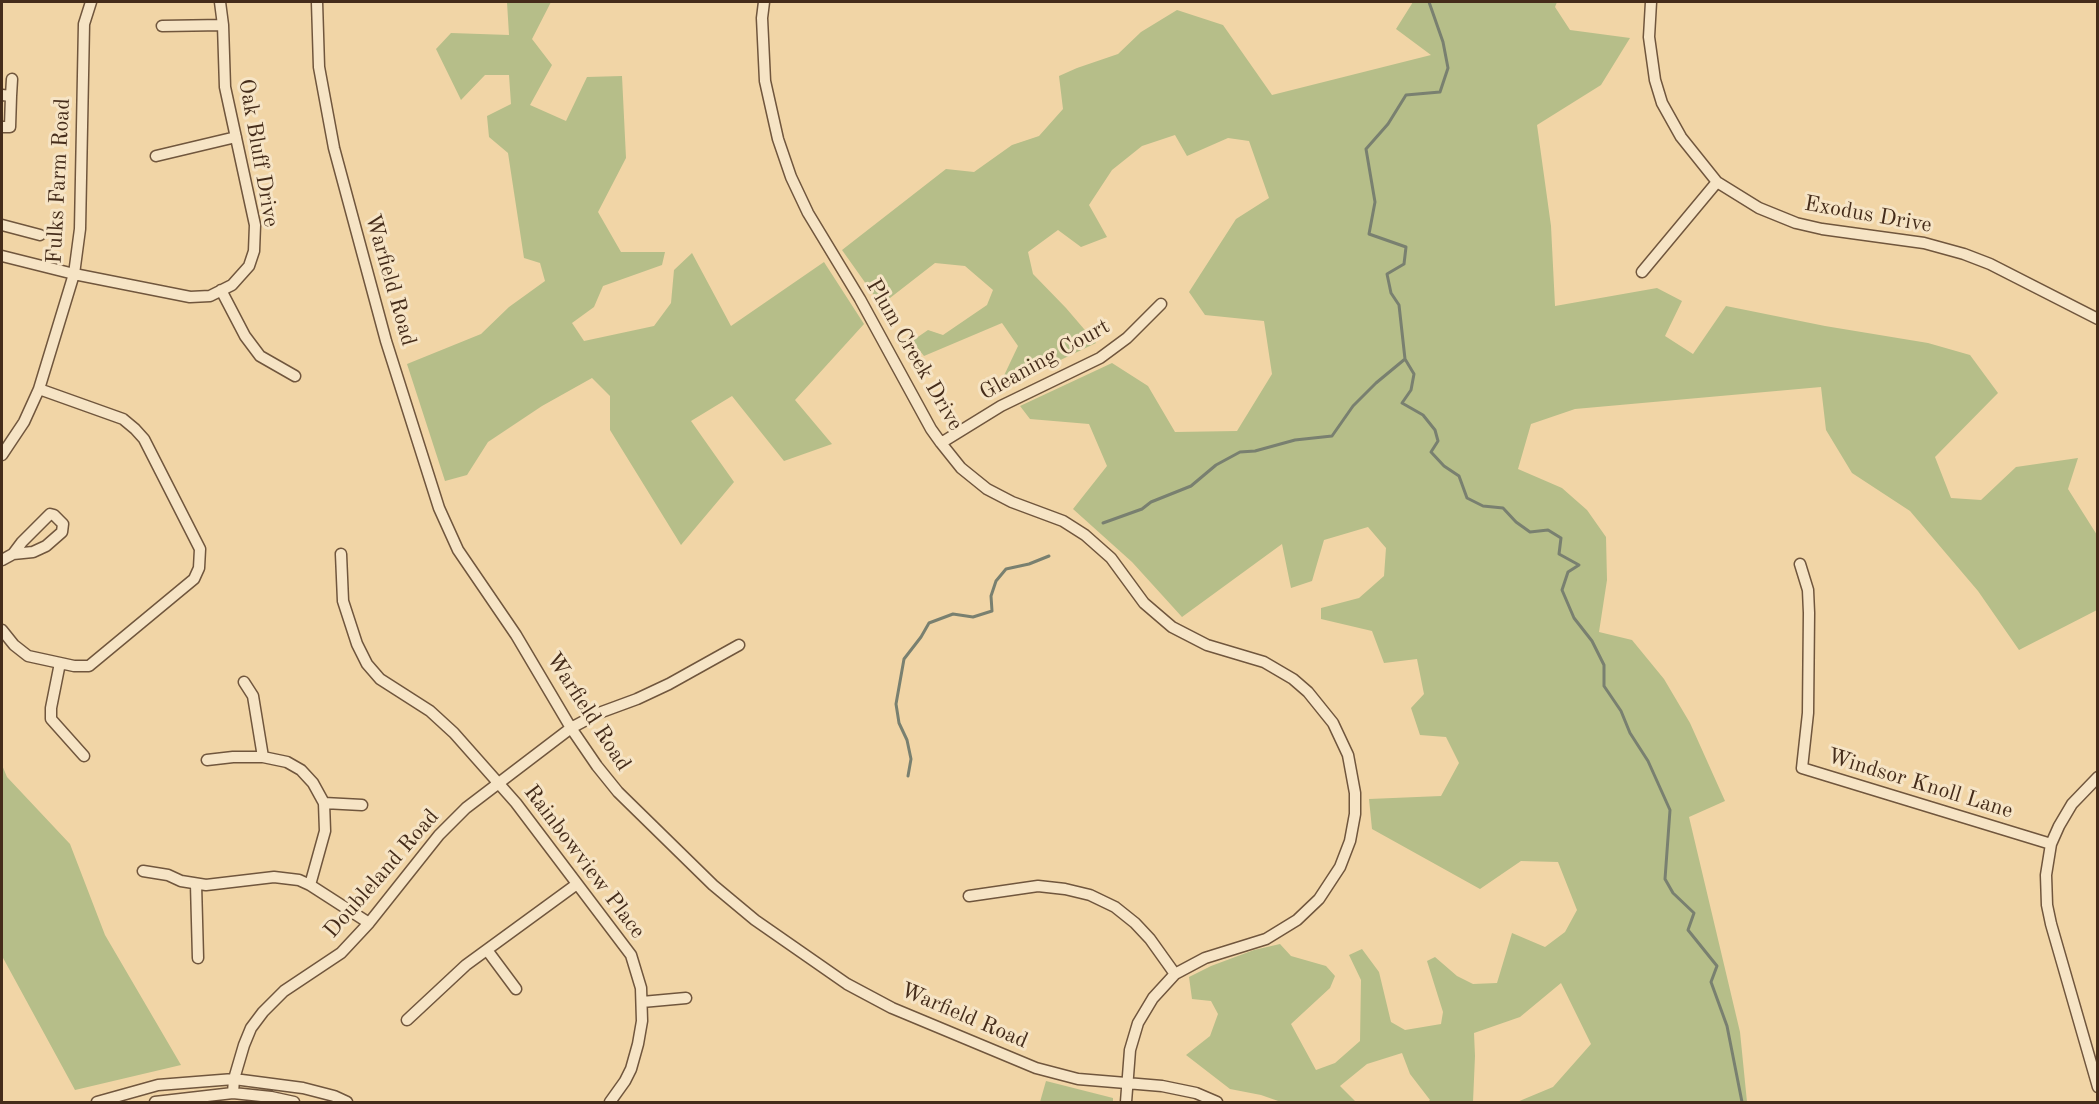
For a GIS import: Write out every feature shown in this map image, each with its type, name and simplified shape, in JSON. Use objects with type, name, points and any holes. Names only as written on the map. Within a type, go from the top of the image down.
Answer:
[{"type":"street","name":"Fulks Farm Road","points":[[2,455],[24,422],[39,389],[74,274],[80,229],[84,24],[91,2]]},
{"type":"street","name":"Oak Bluff Drive","points":[[2,256],[74,274],[190,297],[210,296],[232,285],[249,266],[254,250],[255,225],[225,87],[220,2]]},
{"type":"street","name":"Warfield Road","points":[[317,2],[319,67],[334,148],[386,341],[439,508],[458,550],[511,627],[571,728],[618,792],[713,885],[755,920],[847,984],[892,1008],[1036,1068],[1078,1078],[1162,1086],[1196,1093],[1217,1102]]},
{"type":"street","name":"Plum Creek Drive","points":[[764,2],[762,18],[765,81],[777,139],[791,177],[808,213],[860,299],[931,429],[941,443],[961,468],[987,489],[1012,502],[1063,521],[1085,535],[1110,558],[1144,603],[1172,627],[1207,645],[1264,662],[1293,680],[1308,692],[1334,723],[1348,755],[1355,794],[1355,814],[1340,867],[1319,899],[1297,920],[1266,939],[1205,958],[1175,974],[1154,998],[1138,1023],[1130,1050],[1126,1102]]},
{"type":"street","name":"Exodus Drive","points":[[1651,2],[1649,37],[1655,80],[1662,103],[1681,137],[1717,182],[1759,208],[1796,223],[1822,229],[1924,243],[1964,254],[1990,264],[2097,319]]},
{"type":"street","points":[[162,26],[223,26]]},
{"type":"street","points":[[2,127],[10,127],[6,95],[12,79]]},
{"type":"street","points":[[156,156],[236,137]]},
{"type":"street","points":[[1642,272],[1717,182]]},
{"type":"street","points":[[2,225],[40,235]]},
{"type":"street","points":[[221,290],[245,336],[260,356],[295,376]]},
{"type":"street","name":"Gleaning Court","points":[[941,443],[1001,405],[1100,358],[1127,338],[1161,304]]},
{"type":"street","points":[[2,630],[14,645],[28,656],[74,666],[89,666],[194,579],[200,568],[200,549],[144,439],[123,419],[39,389]]},
{"type":"street","points":[[2,560],[13,554],[33,552],[46,546],[62,532],[63,524],[50,514],[13,554]]},
{"type":"street","name":"Rainbowview Place","points":[[341,554],[343,601],[357,644],[367,664],[380,679],[430,711],[454,733],[516,803],[631,955],[641,988],[640,1033],[631,1069],[610,1102]]},
{"type":"street","name":"Windsor Knoll Lane","points":[[1800,564],[1808,590],[1809,613],[1808,714],[1802,768],[2051,844]]},
{"type":"street","name":"Doubleland Road","points":[[233,1093],[234,1079],[244,1045],[251,1028],[263,1012],[284,991],[341,953],[369,923],[439,835],[466,808],[571,728],[599,713],[669,684],[739,645]]},
{"type":"street","points":[[60,663],[51,719],[84,756]]},
{"type":"street","points":[[244,682],[253,696],[263,757]]},
{"type":"street","points":[[207,760],[263,757],[287,762],[301,770],[313,783],[324,803],[325,831],[310,885]]},
{"type":"street","points":[[2097,777],[2072,804],[2059,826],[2051,844],[2046,875],[2047,905],[2097,1087]]},
{"type":"street","points":[[324,803],[362,805]]},
{"type":"street","points":[[143,871],[206,885],[274,877],[299,880],[369,923]]},
{"type":"street","points":[[196,884],[198,958]]},
{"type":"street","points":[[407,1020],[466,965],[578,884]]},
{"type":"street","points":[[969,896],[1038,886],[1090,895],[1115,907],[1135,923],[1150,939],[1175,974]]},
{"type":"street","points":[[487,950],[516,989]]},
{"type":"street","points":[[642,1002],[686,998]]},
{"type":"street","points":[[97,1102],[158,1085],[234,1079],[303,1088],[347,1102]]},
{"type":"street","points":[[155,1102],[233,1093],[294,1102]]},
{"type":"green space","points":[[507,2],[551,2],[532,39],[552,65],[530,105],[566,121],[587,77],[622,76],[626,158],[598,212],[621,252],[665,252],[662,265],[603,286],[594,307],[572,323],[584,341],[654,326],[671,303],[674,270],[692,253],[731,326],[824,262],[864,324],[795,400],[832,444],[784,461],[732,396],[691,421],[734,482],[681,545],[610,430],[610,396],[592,378],[542,406],[488,442],[467,475],[445,481],[407,364],[481,334],[509,307],[545,281],[540,263],[524,258],[508,153],[489,137],[487,116],[511,104],[509,75],[485,75],[461,100],[436,49],[451,33],[509,35]]},
{"type":"green space","points":[[1413,2],[1557,2],[1555,7],[1570,30],[1630,38],[1601,85],[1537,125],[1551,226],[1555,306],[1657,288],[1682,301],[1665,336],[1693,354],[1726,306],[1825,326],[1928,343],[1970,355],[1998,393],[1935,457],[1951,498],[1981,500],[2016,467],[2078,458],[2068,489],[2097,535],[2097,610],[2019,650],[1978,591],[1910,511],[1852,473],[1826,430],[1821,387],[1575,409],[1531,424],[1518,469],[1562,488],[1587,510],[1606,537],[1607,580],[1599,632],[1632,640],[1664,679],[1690,723],[1725,801],[1689,817],[1740,1032],[1747,1102],[1517,1102],[1553,1087],[1591,1044],[1561,983],[1520,1017],[1474,1033],[1473,1102],[1428,1102],[1430,1100],[1410,1074],[1402,1053],[1367,1064],[1340,1086],[1356,1102],[1281,1102],[1261,1095],[1230,1089],[1186,1055],[1210,1036],[1218,1014],[1211,1001],[1192,999],[1189,977],[1254,950],[1280,944],[1291,956],[1326,966],[1335,976],[1330,988],[1291,1024],[1316,1070],[1335,1063],[1360,1041],[1361,980],[1349,955],[1362,949],[1379,972],[1391,1022],[1405,1030],[1441,1024],[1443,1012],[1427,961],[1435,957],[1457,976],[1473,984],[1497,983],[1512,933],[1545,947],[1565,932],[1577,910],[1558,862],[1521,861],[1480,889],[1372,829],[1369,799],[1441,796],[1459,763],[1446,737],[1420,735],[1411,708],[1424,694],[1417,659],[1384,663],[1372,631],[1321,619],[1321,608],[1359,598],[1384,576],[1386,548],[1368,527],[1324,540],[1312,581],[1291,588],[1282,544],[1182,617],[1132,562],[1073,509],[1107,466],[1089,424],[1030,419],[1020,406],[1112,363],[1148,386],[1175,432],[1237,431],[1272,374],[1264,321],[1205,315],[1189,292],[1236,219],[1269,198],[1249,141],[1228,138],[1187,156],[1175,135],[1142,146],[1112,170],[1089,205],[1107,237],[1081,247],[1058,230],[1028,252],[1033,274],[1096,343],[1004,387],[1000,384],[1018,346],[1002,323],[924,356],[912,341],[928,330],[943,335],[987,305],[993,290],[965,266],[935,263],[881,305],[842,250],[946,169],[974,172],[1012,145],[1039,136],[1063,109],[1059,76],[1118,54],[1141,32],[1177,10],[1223,25],[1272,95],[1431,55],[1396,29]]},
{"type":"green space","points":[[2,765],[7,777],[70,844],[105,935],[181,1065],[75,1090],[2,956]]},
{"type":"green space","points":[[1046,1081],[1113,1098],[1113,1102],[1040,1102]]},
{"type":"waterway","points":[[1429,2],[1443,42],[1448,68],[1440,92],[1406,95],[1388,124],[1366,149],[1375,202],[1369,234],[1406,247],[1404,264],[1387,274],[1391,293],[1399,305],[1405,359],[1414,374],[1411,390],[1402,403],[1423,415],[1435,430],[1438,441],[1431,452],[1444,466],[1459,476],[1467,498],[1483,506],[1503,508],[1516,522],[1530,532],[1548,530],[1561,538],[1559,554],[1579,565],[1568,572],[1562,590],[1574,618],[1592,641],[1604,665],[1604,686],[1621,711],[1630,733],[1648,761],[1670,810],[1665,879],[1673,893],[1694,913],[1688,930],[1717,966],[1711,982],[1727,1026],[1742,1102]]},
{"type":"waterway","points":[[1103,523],[1142,509],[1151,502],[1191,486],[1216,465],[1240,452],[1255,451],[1295,440],[1332,436],[1353,406],[1405,359]]},
{"type":"waterway","points":[[908,776],[911,759],[907,740],[899,723],[896,704],[904,659],[929,623],[953,614],[973,617],[992,611],[991,596],[996,581],[1006,569],[1029,564],[1049,556]]}]
